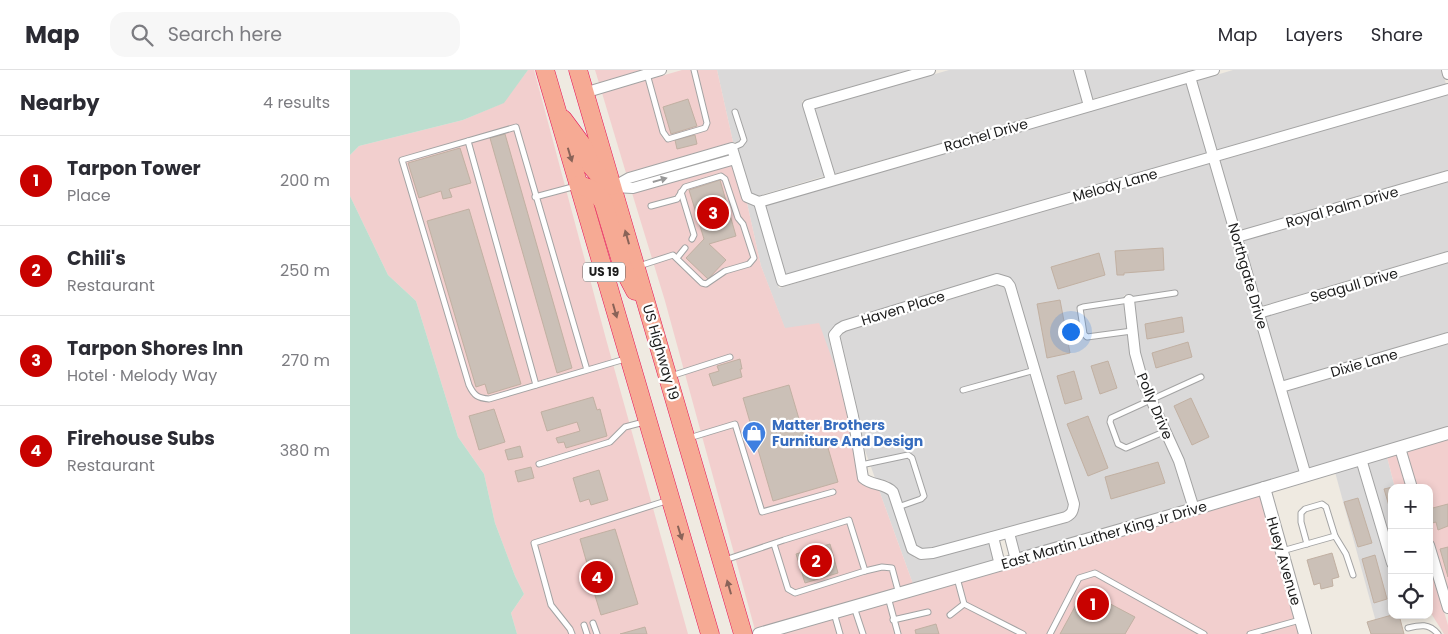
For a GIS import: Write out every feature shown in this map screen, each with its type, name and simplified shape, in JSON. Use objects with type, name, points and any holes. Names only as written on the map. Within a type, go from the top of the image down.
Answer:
[{"type":"highway","name":"US 19","points":[[545,70],[710,634]]},
{"type":"highway","name":"US Highway 19","points":[[578,70],[743,634]]},
{"type":"highway","points":[[556,108],[583,146],[591,166],[597,174],[613,187]]},
{"type":"highway","points":[[579,185],[591,188],[597,192],[603,202],[623,268],[650,317]]},
{"type":"street","points":[[584,93],[661,70]]},
{"type":"street","points":[[831,180],[808,105],[930,70]]},
{"type":"street","points":[[1079,70],[1089,106]]},
{"type":"street","name":"Rachel Drive","points":[[759,202],[1214,70]]},
{"type":"street","points":[[1447,70],[1448,74]]},
{"type":"street","name":"Northgate Drive","points":[[1190,77],[1306,476]]},
{"type":"street","name":"Melody Lane","points":[[759,202],[782,281],[1448,89]]},
{"type":"street","points":[[613,187],[629,178],[732,148],[747,197],[759,202]]},
{"type":"street","points":[[613,187],[633,188],[735,159]]},
{"type":"street","name":"Royal Palm Drive","points":[[1237,238],[1448,176]]},
{"type":"street","name":"Seagull Drive","points":[[1259,312],[1448,257]]},
{"type":"street","name":"Haven Place","points":[[997,280],[1006,282],[1010,286],[1036,370],[1074,504],[1073,511],[1066,517],[1009,533],[928,554],[917,553],[912,549],[893,492],[890,488],[863,478],[843,370],[834,335],[839,329],[997,280]]},
{"type":"street","name":"Polly Drive","points":[[1129,300],[1132,331],[1143,382],[1166,430],[1194,509]]},
{"type":"street","name":"Dixie Lane","points":[[1281,388],[1448,338]]},
{"type":"street","name":"East Martin Luther King Jr Drive","points":[[759,634],[1194,509],[1448,433]]},
{"type":"street","points":[[1400,448],[1411,484]]},
{"type":"street","points":[[1361,459],[1388,550]]},
{"type":"street","name":"Huey Avenue","points":[[1264,488],[1305,634]]},
{"type":"street","points":[[1009,533],[1016,560]]},
{"type":"street","points":[[993,537],[1000,565]]},
{"type":"street","points":[[1433,558],[1448,608]]},
{"type":"lane","points":[[647,74],[663,132],[668,139],[705,128],[707,123],[694,70]]},
{"type":"lane","points":[[732,148],[741,144],[744,140],[735,112]]},
{"type":"lane","points":[[587,370],[516,128],[402,160],[472,392],[478,398],[489,399],[628,358]]},
{"type":"lane","points":[[468,141],[536,385]]},
{"type":"lane","points":[[636,267],[673,255],[702,283],[706,284],[725,271],[749,264],[754,258],[743,224],[738,218],[725,179],[722,176],[685,187],[677,199],[651,206]]},
{"type":"lane","points":[[535,197],[579,185]]},
{"type":"lane","points":[[681,191],[694,235],[692,239]]},
{"type":"lane","points":[[677,258],[685,248]]},
{"type":"lane","points":[[1132,331],[1087,337],[1084,334],[1079,310],[1083,307],[1175,293]]},
{"type":"lane","points":[[668,377],[730,357]]},
{"type":"lane","points":[[963,390],[1036,370]]},
{"type":"lane","points":[[1166,430],[1126,448],[1118,444],[1110,427],[1111,418],[1201,377]]},
{"type":"lane","points":[[539,464],[610,442],[625,428],[647,421]]},
{"type":"lane","points":[[686,439],[735,424],[762,512],[833,492]]},
{"type":"lane","points":[[861,466],[908,455],[912,458],[924,496],[921,499],[898,507]]},
{"type":"lane","points":[[572,634],[551,606],[534,543],[670,500]]},
{"type":"lane","points":[[1307,544],[1300,513],[1304,509],[1322,504],[1326,507],[1335,536],[1346,554],[1353,575]]},
{"type":"lane","points":[[722,561],[850,520],[866,571]]},
{"type":"lane","points":[[1282,551],[1335,536]]},
{"type":"lane","points":[[774,544],[788,589],[795,592],[882,567],[892,568],[894,620],[898,634]]},
{"type":"lane","points":[[1050,634],[1079,578],[1095,573],[1204,634]]},
{"type":"lane","points":[[957,577],[964,604],[1023,634]]},
{"type":"lane","points":[[950,615],[964,604]]},
{"type":"lane","points":[[854,607],[864,634]]},
{"type":"lane","points":[[834,612],[840,634]]},
{"type":"lane","points":[[894,620],[928,612]]},
{"type":"lane","points":[[1250,634],[1300,620]]},
{"type":"lane","points":[[593,623],[596,634]]},
{"type":"lane","points":[[1408,628],[1423,624],[1430,626],[1438,634]]},
{"type":"lane","points":[[584,625],[586,634]]},
{"type":"shaded area","points":[[528,70],[534,70],[688,634],[517,634],[511,613],[524,594],[515,576],[495,523],[484,474],[458,437],[416,301],[388,275],[350,196],[350,155],[359,146],[463,120],[503,103]]},
{"type":"shaded area","points":[[595,70],[643,70],[599,83]]},
{"type":"shaded area","points":[[682,70],[717,70],[733,142],[626,173],[602,93]]},
{"type":"shaded area","points":[[717,70],[910,70],[802,101],[825,176],[758,196],[751,193],[736,142],[733,142]]},
{"type":"shaded area","points":[[949,70],[1074,70],[1083,102],[834,174],[814,109]]},
{"type":"shaded area","points":[[1084,70],[1194,70],[1092,99]]},
{"type":"shaded area","points":[[1233,70],[1442,70],[1446,84],[1216,150],[1196,81]]},
{"type":"shaded area","points":[[1187,83],[1207,153],[785,275],[765,205]]},
{"type":"shaded area","points":[[1448,94],[1448,170],[1240,231],[1219,161]]},
{"type":"shaded area","points":[[1210,163],[1300,472],[1197,502],[1183,459],[1148,380],[1140,352],[1133,295],[1124,295],[1132,362],[1139,384],[1174,463],[1188,505],[1019,553],[1015,537],[1068,522],[1077,514],[1079,505],[1013,282],[1009,278],[996,274],[837,324],[830,332],[830,339],[842,386],[785,329],[761,266],[747,203],[755,206],[779,288]]},
{"type":"shaded area","points":[[732,165],[742,199],[747,203],[761,266],[785,328],[819,323],[842,386],[859,479],[865,486],[879,490],[913,584],[755,630],[665,301],[632,193]]},
{"type":"shaded area","points":[[1448,181],[1448,251],[1262,306],[1243,241]]},
{"type":"shaded area","points":[[1448,262],[1448,332],[1284,381],[1265,316]]},
{"type":"shaded area","points":[[998,285],[1006,288],[1069,508],[1064,512],[932,548],[921,549],[916,546],[897,489],[888,481],[875,478],[862,442],[848,369],[839,337],[846,331]]},
{"type":"shaded area","points":[[1448,344],[1448,428],[1309,469],[1287,391]]},
{"type":"shaded area","points":[[1448,439],[1448,592],[1433,541],[1433,484],[1416,484],[1407,452]]},
{"type":"shaded area","points":[[1397,454],[1406,484],[1394,484],[1387,457]]},
{"type":"shaded area","points":[[1387,457],[1394,484],[1388,484],[1388,532],[1368,463]]},
{"type":"shaded area","points":[[1358,465],[1388,567],[1388,617],[1376,622],[1335,472]]},
{"type":"shaded area","points":[[879,490],[885,491],[889,495],[907,550],[915,558],[929,559],[990,543],[994,561],[913,584]]},
{"type":"shaded area","points":[[1261,495],[1300,634],[779,634]]},
{"type":"shaded area","points":[[1433,575],[1448,625],[1448,634],[1444,634],[1433,616]]},
{"type":"green space","points":[[350,70],[528,70],[504,103],[463,120],[359,146],[350,155]]},
{"type":"green space","points":[[350,196],[388,275],[416,301],[458,437],[484,474],[495,523],[515,576],[524,594],[511,613],[517,634],[350,634]]},
{"type":"building","points":[[688,99],[697,126],[671,134],[663,107]]},
{"type":"building","points":[[505,134],[572,368],[557,373],[490,138]]},
{"type":"building","points":[[695,135],[697,144],[677,149],[675,140]]},
{"type":"building","points":[[460,148],[471,183],[449,189],[452,197],[443,199],[441,191],[419,198],[408,163]]},
{"type":"building","points":[[720,180],[736,236],[709,244],[726,260],[708,279],[686,258],[704,239],[689,190]]},
{"type":"building","points":[[469,209],[521,384],[488,394],[485,384],[476,387],[427,221]]},
{"type":"building","points":[[1163,248],[1164,270],[1117,275],[1115,251]]},
{"type":"building","points":[[1099,253],[1105,275],[1058,289],[1051,267]]},
{"type":"building","points":[[1060,300],[1070,353],[1047,358],[1037,304]]},
{"type":"building","points":[[1182,317],[1184,332],[1147,339],[1145,324]]},
{"type":"building","points":[[1188,342],[1192,357],[1156,368],[1152,353]]},
{"type":"building","points":[[740,359],[742,377],[713,386],[709,374],[719,371],[717,366]]},
{"type":"building","points":[[1108,361],[1117,388],[1100,394],[1091,366]]},
{"type":"building","points":[[1074,371],[1082,399],[1065,404],[1057,376]]},
{"type":"building","points":[[789,385],[807,446],[826,441],[838,482],[773,501],[743,398]]},
{"type":"building","points":[[593,397],[597,410],[600,409],[607,436],[566,448],[564,442],[558,443],[556,438],[580,431],[577,422],[547,431],[541,412]]},
{"type":"building","points":[[1191,398],[1209,437],[1192,445],[1174,406]]},
{"type":"building","points":[[494,409],[505,442],[479,450],[469,416]]},
{"type":"building","points":[[1088,416],[1108,468],[1088,476],[1067,424]]},
{"type":"building","points":[[520,446],[523,457],[508,460],[505,450]]},
{"type":"building","points":[[1158,462],[1165,483],[1111,499],[1105,477]]},
{"type":"building","points":[[531,467],[534,478],[518,482],[515,471]]},
{"type":"building","points":[[599,470],[608,500],[591,505],[589,499],[580,502],[573,478]]},
{"type":"building","points":[[1388,488],[1388,502],[1384,489]]},
{"type":"building","points":[[1358,498],[1372,543],[1358,547],[1344,502]]},
{"type":"building","points":[[1448,504],[1448,526],[1438,530],[1436,522],[1433,523],[1433,508]]},
{"type":"building","points":[[615,529],[638,604],[601,615],[593,589],[589,590],[582,569],[588,567],[580,539]]},
{"type":"building","points":[[830,544],[838,573],[805,583],[796,554]]},
{"type":"building","points":[[1448,547],[1448,577],[1440,549]]},
{"type":"building","points":[[1332,553],[1339,577],[1332,579],[1333,586],[1321,589],[1320,583],[1314,585],[1307,560]]},
{"type":"building","points":[[1375,555],[1387,599],[1374,603],[1362,559]]},
{"type":"building","points":[[1084,590],[1135,617],[1125,634],[1060,634]]},
{"type":"building","points":[[1388,616],[1388,619],[1400,619],[1404,634],[1371,634],[1367,622]]},
{"type":"building","points":[[936,624],[939,634],[916,634],[915,630]]},
{"type":"building","points":[[645,627],[647,634],[620,634]]},
{"type":"place","name":"Tarpon Shores Inn","points":[[713,213]]},
{"type":"place","name":"Matter Brothers Furniture And Design","points":[[754,454]]},
{"type":"place","name":"Chili's","points":[[816,561]]},
{"type":"place","name":"Firehouse Subs","points":[[597,577]]},
{"type":"place","name":"Tarpon Tower","points":[[1093,604]]}]
